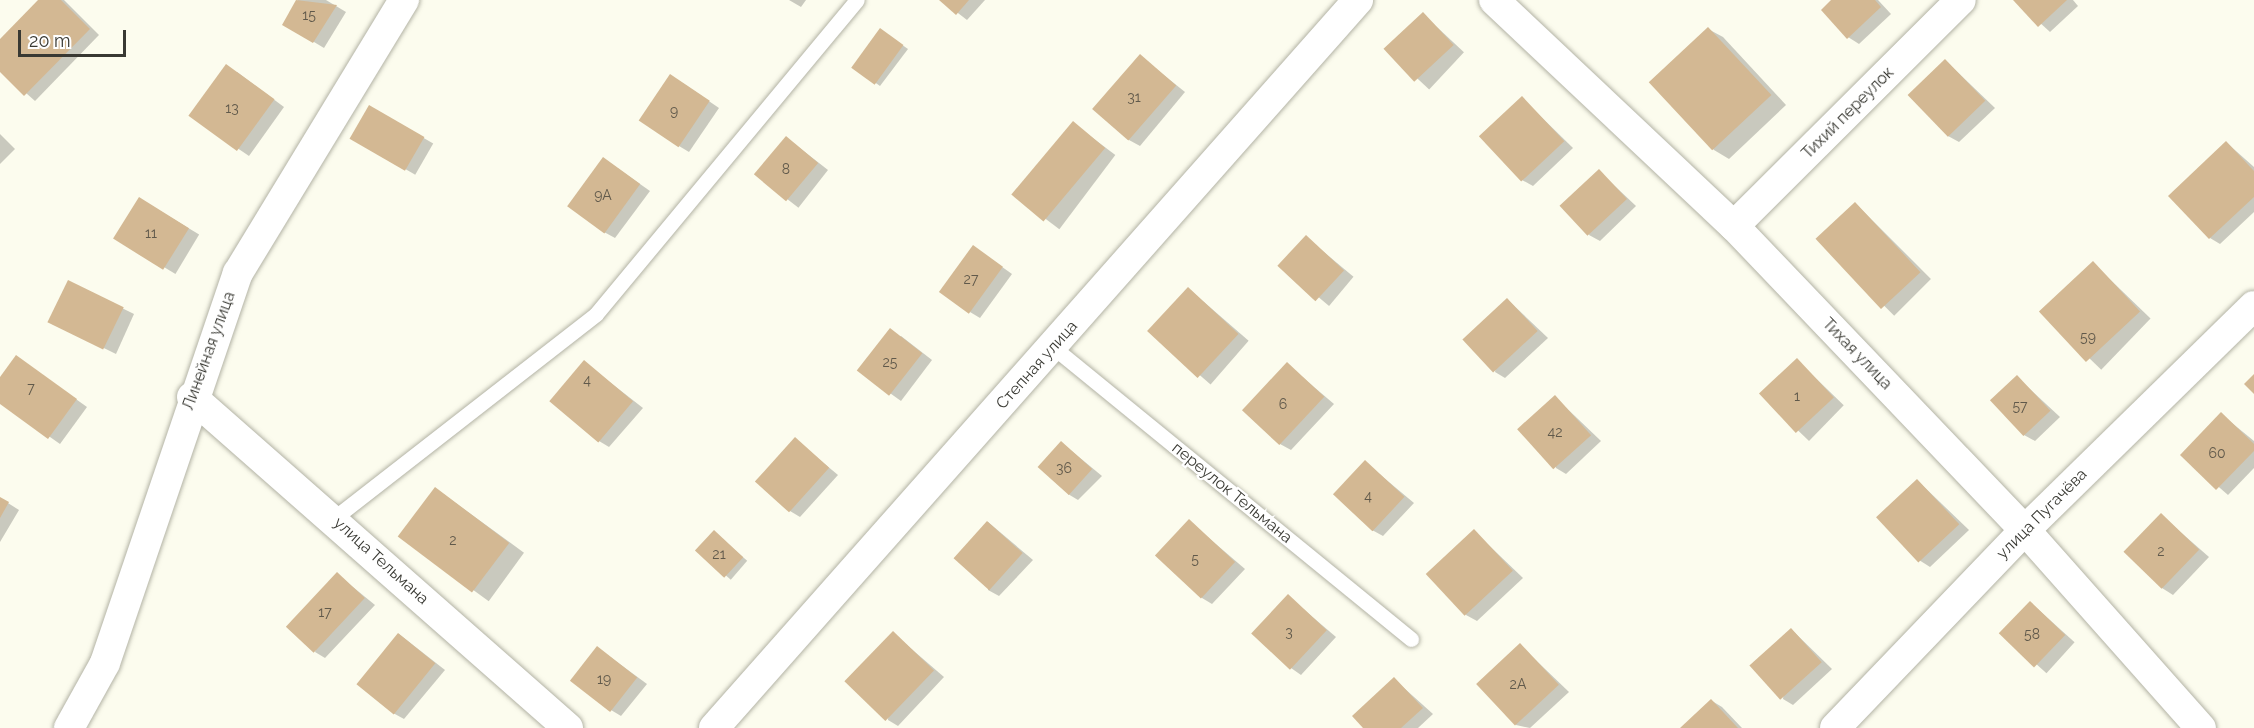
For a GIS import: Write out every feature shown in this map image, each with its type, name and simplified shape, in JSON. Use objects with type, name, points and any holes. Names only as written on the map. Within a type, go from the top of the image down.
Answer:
[{"type":"street","name":"Линейная улица","points":[[69,728],[105,663],[192,397],[238,273],[404,0]]},
{"type":"street","name":"Степная улица","points":[[714,728],[1358,0]]},
{"type":"street","name":"Тихая улица","points":[[1494,0],[1734,226],[2025,530],[2201,728]]},
{"type":"street","name":"Тихий переулок","points":[[1734,226],[1961,0]]},
{"type":"street","name":"улица Пугачёва","points":[[1835,728],[2025,530],[2254,306]]},
{"type":"street","name":"улица Тельмана","points":[[192,397],[568,728]]},
{"type":"lane","points":[[333,519],[596,314],[857,0]]},
{"type":"lane","name":"переулок Тельмана","points":[[1053,347],[1411,639]]},
{"type":"building","points":[[38,0],[61,0],[90,29],[24,96],[0,72],[0,39]]},
{"type":"building","points":[[296,0],[337,5],[313,43],[282,25]]},
{"type":"building","points":[[939,0],[969,0],[956,15]]},
{"type":"building","points":[[1831,0],[1875,0],[1881,7],[1847,39],[1821,10]]},
{"type":"building","points":[[2013,0],[2067,0],[2038,27]]},
{"type":"building","points":[[1423,12],[1454,45],[1414,82],[1384,49]]},
{"type":"building","points":[[1708,27],[1771,95],[1712,150],[1649,82]]},
{"type":"building","points":[[880,28],[903,45],[875,85],[851,68]]},
{"type":"building","points":[[1140,54],[1176,85],[1128,141],[1092,109]]},
{"type":"building","points":[[1945,59],[1985,101],[1948,137],[1908,95]]},
{"type":"building","points":[[226,64],[275,99],[237,151],[188,116]]},
{"type":"building","points":[[670,74],[710,101],[678,147],[639,120]]},
{"type":"building","points":[[1522,96],[1564,141],[1521,182],[1479,136]]},
{"type":"building","points":[[369,105],[424,137],[405,171],[350,139]]},
{"type":"building","points":[[1073,121],[1105,148],[1043,222],[1011,195]]},
{"type":"building","points":[[786,136],[818,163],[786,201],[754,174]]},
{"type":"building","points":[[2226,141],[2254,171],[2254,197],[2209,239],[2168,196]]},
{"type":"building","points":[[603,157],[640,184],[604,233],[567,206]]},
{"type":"building","points":[[1599,169],[1627,199],[1587,236],[1560,206]]},
{"type":"building","points":[[139,197],[189,228],[163,270],[113,239]]},
{"type":"building","points":[[1855,202],[1920,272],[1881,309],[1816,239]]},
{"type":"building","points":[[1306,235],[1344,270],[1315,301],[1277,266]]},
{"type":"building","points":[[973,245],[1003,267],[969,314],[939,292]]},
{"type":"building","points":[[2093,261],[2140,311],[2086,362],[2039,311]]},
{"type":"building","points":[[68,280],[124,307],[103,349],[47,322]]},
{"type":"building","points":[[1188,287],[1238,334],[1198,378],[1147,331]]},
{"type":"building","points":[[1507,298],[1538,331],[1493,373],[1462,340]]},
{"type":"building","points":[[890,328],[922,353],[889,396],[857,371]]},
{"type":"building","points":[[16,355],[77,399],[48,439],[0,404],[0,377]]},
{"type":"building","points":[[1797,358],[1834,397],[1796,433],[1759,393]]},
{"type":"building","points":[[584,360],[633,401],[598,443],[549,401]]},
{"type":"building","points":[[1287,362],[1324,397],[1279,445],[1242,410]]},
{"type":"building","points":[[2254,374],[2254,394],[2244,384]]},
{"type":"building","points":[[2017,375],[2050,411],[2023,436],[1990,400]]},
{"type":"building","points":[[1555,395],[1591,435],[1553,469],[1517,429]]},
{"type":"building","points":[[2221,412],[2254,444],[2254,451],[2216,490],[2180,455]]},
{"type":"building","points":[[795,437],[829,468],[789,512],[755,482]]},
{"type":"building","points":[[1061,441],[1092,469],[1069,495],[1038,467]]},
{"type":"building","points":[[1365,460],[1404,497],[1372,531],[1333,494]]},
{"type":"building","points":[[1917,479],[1959,524],[1918,563],[1876,517]]},
{"type":"building","points":[[435,487],[509,543],[472,592],[398,537]]},
{"type":"building","points":[[0,497],[9,502],[0,518]]},
{"type":"building","points":[[2161,513],[2199,550],[2162,589],[2123,552]]},
{"type":"building","points":[[1189,519],[1235,562],[1201,599],[1155,556]]},
{"type":"building","points":[[987,521],[1023,553],[989,590],[954,558]]},
{"type":"building","points":[[1474,529],[1513,571],[1465,616],[1426,574]]},
{"type":"building","points":[[714,530],[743,557],[724,578],[695,550]]},
{"type":"building","points":[[337,572],[365,598],[314,653],[286,627]]},
{"type":"building","points":[[1288,594],[1327,630],[1290,670],[1251,633]]},
{"type":"building","points":[[2030,601],[2065,635],[2034,667],[1999,633]]},
{"type":"building","points":[[1791,628],[1822,662],[1780,700],[1749,665]]},
{"type":"building","points":[[893,631],[934,671],[885,721],[844,681]]},
{"type":"building","points":[[398,633],[435,663],[394,714],[356,684]]},
{"type":"building","points":[[1520,643],[1559,685],[1515,726],[1476,684]]},
{"type":"building","points":[[597,646],[637,677],[610,712],[570,681]]},
{"type":"building","points":[[1394,677],[1423,708],[1401,728],[1363,728],[1352,716]]},
{"type":"building","points":[[1711,699],[1738,728],[1680,728]]}]
